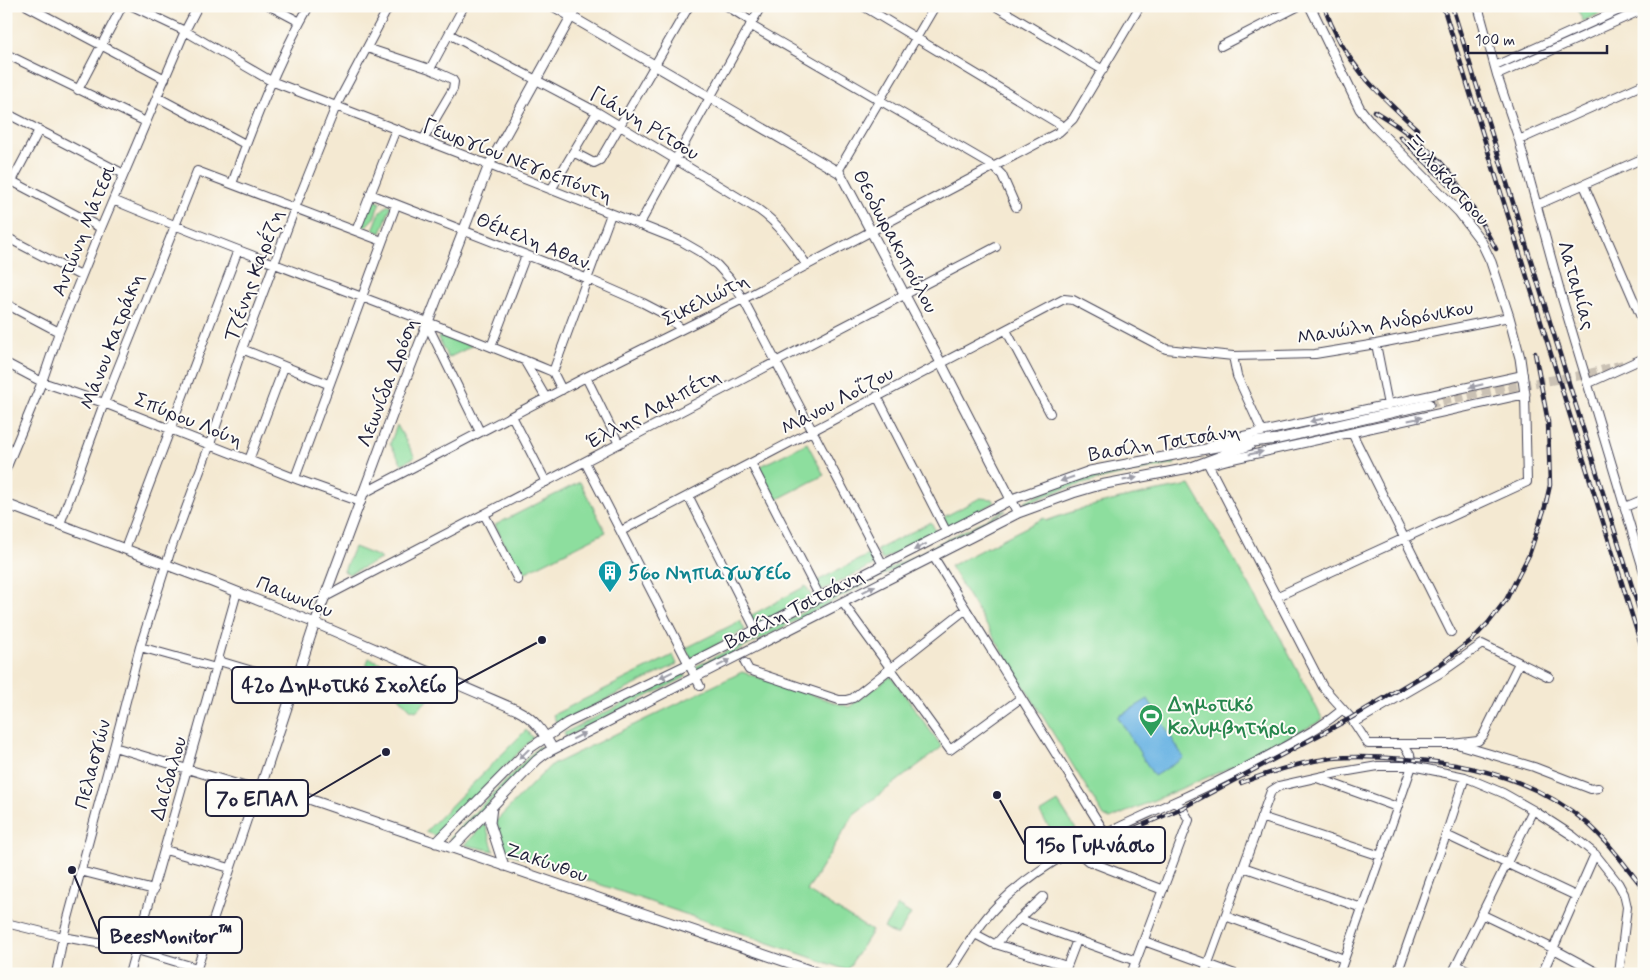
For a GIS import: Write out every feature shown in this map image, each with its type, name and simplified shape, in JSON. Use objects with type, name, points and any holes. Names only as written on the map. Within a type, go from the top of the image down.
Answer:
[{"type":"street","points":[[27,6],[165,79]]},
{"type":"street","points":[[78,90],[122,6]]},
{"type":"street","name":"Γεωργίου Νεγρεπόντη","points":[[132,6],[185,31],[271,81],[681,241],[706,256],[726,274],[743,299],[883,565]]},
{"type":"street","name":"Αντώνη Μάτεσι","points":[[6,469],[42,382],[81,276],[185,31],[198,6]]},
{"type":"street","points":[[309,6],[271,81],[245,144],[232,184],[382,241]]},
{"type":"street","name":"Τζένης Καρέζη","points":[[166,564],[242,349],[295,208],[336,106],[390,6]]},
{"type":"street","points":[[430,69],[464,6]]},
{"type":"street","name":"Θεοδωρακοπούλου","points":[[553,6],[842,175],[1018,513]]},
{"type":"street","name":"Λεωνίδα Δρόση","points":[[259,787],[325,597],[489,165],[577,6]]},
{"type":"street","points":[[573,152],[591,162],[597,163],[689,6]]},
{"type":"street","points":[[727,6],[751,23],[879,101],[993,166],[1002,175],[1016,207]]},
{"type":"street","points":[[639,225],[761,6]]},
{"type":"street","points":[[863,6],[1062,130],[1073,118],[1103,70],[1137,7]]},
{"type":"street","points":[[838,171],[935,6]]},
{"type":"street","points":[[995,6],[1103,70]]},
{"type":"street","points":[[1220,46],[1298,6]]},
{"type":"street","name":"Ξυλοκάστρου","points":[[1310,6],[1360,109],[1371,123],[1459,212],[1478,237],[1491,262],[1509,317],[1523,375],[1527,482],[1405,538]]},
{"type":"street","name":"Λαταμίας","points":[[1478,6],[1497,75],[1519,140],[1562,298],[1589,383],[1643,570]]},
{"type":"street","points":[[1495,66],[1628,6]]},
{"type":"street","points":[[274,7],[300,22]]},
{"type":"street","points":[[1497,75],[1644,7]]},
{"type":"street","name":"Γιάννη Ρίτσου","points":[[449,34],[620,125],[766,215],[786,235],[806,264]]},
{"type":"street","points":[[367,48],[430,69],[452,79],[454,86],[423,140]]},
{"type":"street","points":[[6,54],[146,122]]},
{"type":"street","points":[[1519,140],[1644,84]]},
{"type":"street","points":[[157,97],[245,144]]},
{"type":"street","points":[[551,190],[597,112]]},
{"type":"street","points":[[6,113],[124,174]]},
{"type":"street","points":[[356,231],[396,129]]},
{"type":"street","points":[[39,130],[9,179],[101,228]]},
{"type":"street","name":"Σικελιώτη","points":[[364,493],[586,377],[743,299],[1062,130]]},
{"type":"street","points":[[1537,205],[1644,158]]},
{"type":"street","name":"Μάνου Κατράκη","points":[[60,524],[104,403],[197,171],[232,184]]},
{"type":"street","points":[[1584,185],[1644,324]]},
{"type":"street","name":"Θέμελη Αθαν.","points":[[370,194],[588,279],[658,310],[670,318],[681,330]]},
{"type":"street","points":[[113,200],[174,226],[524,360],[552,372],[562,390]]},
{"type":"street","points":[[295,478],[328,384],[396,205]]},
{"type":"street","points":[[552,372],[612,214]]},
{"type":"street","points":[[6,237],[81,276]]},
{"type":"street","name":"Έλλης Λαμπέτη","points":[[325,597],[996,247]]},
{"type":"street","points":[[125,549],[238,250]]},
{"type":"street","points":[[491,347],[526,255]]},
{"type":"street","name":"Μανώλη Ανδρόνικου","points":[[1068,299],[1166,349],[1233,356],[1315,354],[1376,344],[1509,317]]},
{"type":"street","name":"Μάνου Λοΐζου","points":[[621,531],[689,497],[1059,301],[1068,299]]},
{"type":"street","points":[[6,304],[59,332]]},
{"type":"street","points":[[428,322],[431,332],[480,432]]},
{"type":"street","points":[[1006,330],[1050,413]]},
{"type":"street","points":[[1376,344],[1388,405]]},
{"type":"street","points":[[242,349],[328,384]]},
{"type":"street","points":[[1233,356],[1237,376],[1262,431]]},
{"type":"street","points":[[1589,383],[1644,358]]},
{"type":"street","points":[[524,360],[546,398]]},
{"type":"street","name":"Σπύρου Λούη","points":[[6,363],[42,382],[104,403],[361,502]]},
{"type":"street","points":[[249,460],[284,367]]},
{"type":"street","points":[[1205,449],[1220,441],[1262,431],[1523,375]]},
{"type":"street","points":[[586,377],[619,444]]},
{"type":"street","name":"Βασίλη Τσιτσάνη","points":[[452,848],[540,757],[553,749],[1018,513],[1086,488],[1228,460],[1525,394]]},
{"type":"street","points":[[877,396],[947,533]]},
{"type":"street","points":[[1252,444],[1429,404]]},
{"type":"street","points":[[512,416],[546,482]]},
{"type":"street","points":[[1352,432],[1451,632]]},
{"type":"street","name":"Βασίλη Τσιτσάνη","points":[[436,843],[530,748],[567,723],[689,664],[1012,500],[1090,471],[1205,449],[1242,443],[1252,444]]},
{"type":"street","name":"Βασίλη Τσιτσάνη","points":[[1208,463],[1252,444]]},
{"type":"street","points":[[585,462],[700,686]]},
{"type":"street","points":[[1208,463],[1317,676],[1328,694],[1343,708],[1368,744],[1452,744],[1478,742],[1483,736],[1519,663]]},
{"type":"street","points":[[751,464],[820,597]]},
{"type":"street","points":[[689,497],[756,630]]},
{"type":"street","points":[[1625,507],[1644,499]]},
{"type":"street","name":"Παιωνίου","points":[[6,504],[316,623],[517,710],[533,720],[546,736],[553,749]]},
{"type":"street","points":[[484,514],[518,580]]},
{"type":"street","points":[[1276,597],[1405,538]]},
{"type":"street","points":[[934,556],[1105,833]]},
{"type":"street","name":"Πελασγών","points":[[56,974],[62,937],[140,647],[166,564]]},
{"type":"street","name":"Δαίδαλου","points":[[130,974],[237,592]]},
{"type":"street","points":[[843,603],[950,750],[1021,698]]},
{"type":"street","points":[[745,663],[750,670],[839,700],[846,700],[853,698],[966,609]]},
{"type":"street","points":[[1354,723],[1442,672],[1482,644],[1549,677]]},
{"type":"street","points":[[140,647],[296,684]]},
{"type":"street","points":[[949,974],[990,914],[1002,901],[1032,876],[1074,849],[1105,833],[1255,764],[1325,724],[1343,708]]},
{"type":"street","points":[[1339,974],[1412,766],[1410,755],[1403,744]]},
{"type":"street","points":[[1452,744],[1534,767],[1591,788],[1598,788]]},
{"type":"street","name":"Ζακύνθου","points":[[114,747],[188,770],[259,787],[452,848],[821,974]]},
{"type":"street","points":[[1204,974],[1271,791],[1279,786],[1378,766],[1412,766],[1465,777],[1503,793],[1573,836],[1596,854],[1618,883],[1624,894],[1627,907],[1619,974]]},
{"type":"street","points":[[1397,974],[1465,777]]},
{"type":"street","points":[[1316,778],[1397,808]]},
{"type":"street","points":[[6,923],[62,937],[137,950],[196,971],[259,787]]},
{"type":"street","points":[[1132,974],[1189,820],[1182,808],[1174,802]]},
{"type":"street","points":[[492,807],[490,824],[504,866]]},
{"type":"street","points":[[1452,974],[1533,810]]},
{"type":"street","points":[[1261,817],[1381,856]]},
{"type":"street","points":[[1446,835],[1576,896]]},
{"type":"street","points":[[1074,849],[1088,861],[1163,890]]},
{"type":"street","points":[[165,850],[230,868]]},
{"type":"street","points":[[1542,974],[1552,948],[1596,854]]},
{"type":"street","points":[[1243,867],[1362,908]]},
{"type":"street","points":[[80,871],[154,890]]},
{"type":"street","points":[[996,944],[1043,897]]},
{"type":"street","points":[[1481,914],[1552,948],[1600,974]]},
{"type":"street","points":[[1225,916],[1344,959]]},
{"type":"street","points":[[1019,919],[1136,961]]},
{"type":"street","points":[[975,934],[996,944],[1066,970],[1077,940]]},
{"type":"street","points":[[1144,941],[1235,974]]},
{"type":"street","points":[[1457,966],[1475,974]]},
{"type":"green space","points":[[1576,6],[1617,6],[1583,21]]},
{"type":"green space","points":[[371,198],[380,202],[374,218],[365,227],[361,225]]},
{"type":"green space","points":[[388,205],[391,206],[381,233],[373,230],[380,212]]},
{"type":"green space","points":[[443,334],[472,346],[448,358],[438,338]]},
{"type":"green space","points":[[397,425],[415,457],[402,464],[390,444]]},
{"type":"green space","points":[[807,443],[824,475],[776,500],[759,467]]},
{"type":"green space","points":[[1174,461],[1175,464],[1109,477],[1061,490],[1026,504],[1025,501],[1059,486],[1107,474]]},
{"type":"green space","points":[[580,482],[606,532],[520,575],[495,525]]},
{"type":"green space","points":[[1190,485],[1280,637],[1323,720],[1222,771],[1110,819],[1104,816],[950,566],[1044,518],[1046,521],[1099,504]]},
{"type":"green space","points":[[980,498],[992,499],[994,503],[948,527],[944,517]]},
{"type":"green space","points":[[1005,510],[698,671],[695,667]]},
{"type":"green space","points":[[931,522],[936,532],[882,560],[877,550]]},
{"type":"green space","points":[[354,547],[381,559],[349,574],[344,571]]},
{"type":"green space","points":[[870,554],[875,564],[820,591],[815,582]]},
{"type":"green space","points":[[806,586],[812,597],[755,625],[750,616]]},
{"type":"green space","points":[[740,621],[745,630],[691,658],[686,648]]},
{"type":"green space","points":[[673,655],[677,664],[557,724],[553,715]]},
{"type":"green space","points":[[369,658],[440,688],[416,711],[410,709],[399,697],[399,693],[394,693],[386,684],[386,681],[383,682],[366,666]]},
{"type":"green space","points":[[742,672],[849,707],[891,676],[942,747],[854,814],[807,891],[872,931],[847,970],[506,852],[496,821],[550,766]]},
{"type":"green space","points":[[684,673],[686,677],[566,737],[564,733]]},
{"type":"green space","points":[[526,730],[533,738],[436,836],[425,832]]},
{"type":"green space","points":[[539,746],[542,749],[453,840],[449,839]]},
{"type":"green space","points":[[1058,802],[1079,834],[1061,846],[1040,813]]},
{"type":"green space","points":[[485,823],[494,851],[465,845]]},
{"type":"green space","points":[[898,906],[911,914],[897,936],[884,928]]},
{"type":"water","name":"Δημοτικό Κολυμβητήριο","points":[[1148,699],[1184,758],[1154,776],[1118,717]]},
{"type":"tunnel","points":[[1429,404],[1515,386],[1584,375],[1625,364]]},
{"type":"railway","points":[[1324,6],[1341,43],[1362,74],[1417,129]]},
{"type":"railway","points":[[1443,6],[1644,654]]},
{"type":"railway","points":[[1452,6],[1644,625]]},
{"type":"railway","points":[[1374,111],[1418,141],[1447,169],[1466,197],[1496,249]]},
{"type":"railway","points":[[1400,137],[1457,193]]},
{"type":"railway","points":[[1077,853],[1182,808],[1351,718],[1438,666],[1473,639],[1489,622],[1506,600],[1529,555],[1545,507],[1550,485],[1548,422],[1535,353]]},
{"type":"railway","points":[[1241,783],[1297,765],[1341,757],[1377,757],[1429,761],[1477,769],[1524,784],[1567,808],[1603,838],[1644,889]]},
{"type":"place","name":"56ο Νηπιαγωγείο","points":[[610,593]]},
{"type":"place","name":"42ο Δημοτικό Σχολείο","points":[[542,640]]},
{"type":"place","name":"Δημοτικό Κολυμβητήριο","points":[[1151,737]]},
{"type":"place","name":"7ο ΕΠΑΛ","points":[[386,752]]},
{"type":"place","name":"15ο Γυμνάσιο","points":[[997,795]]},
{"type":"place","name":"BeesMonitor™","points":[[72,870]]}]
